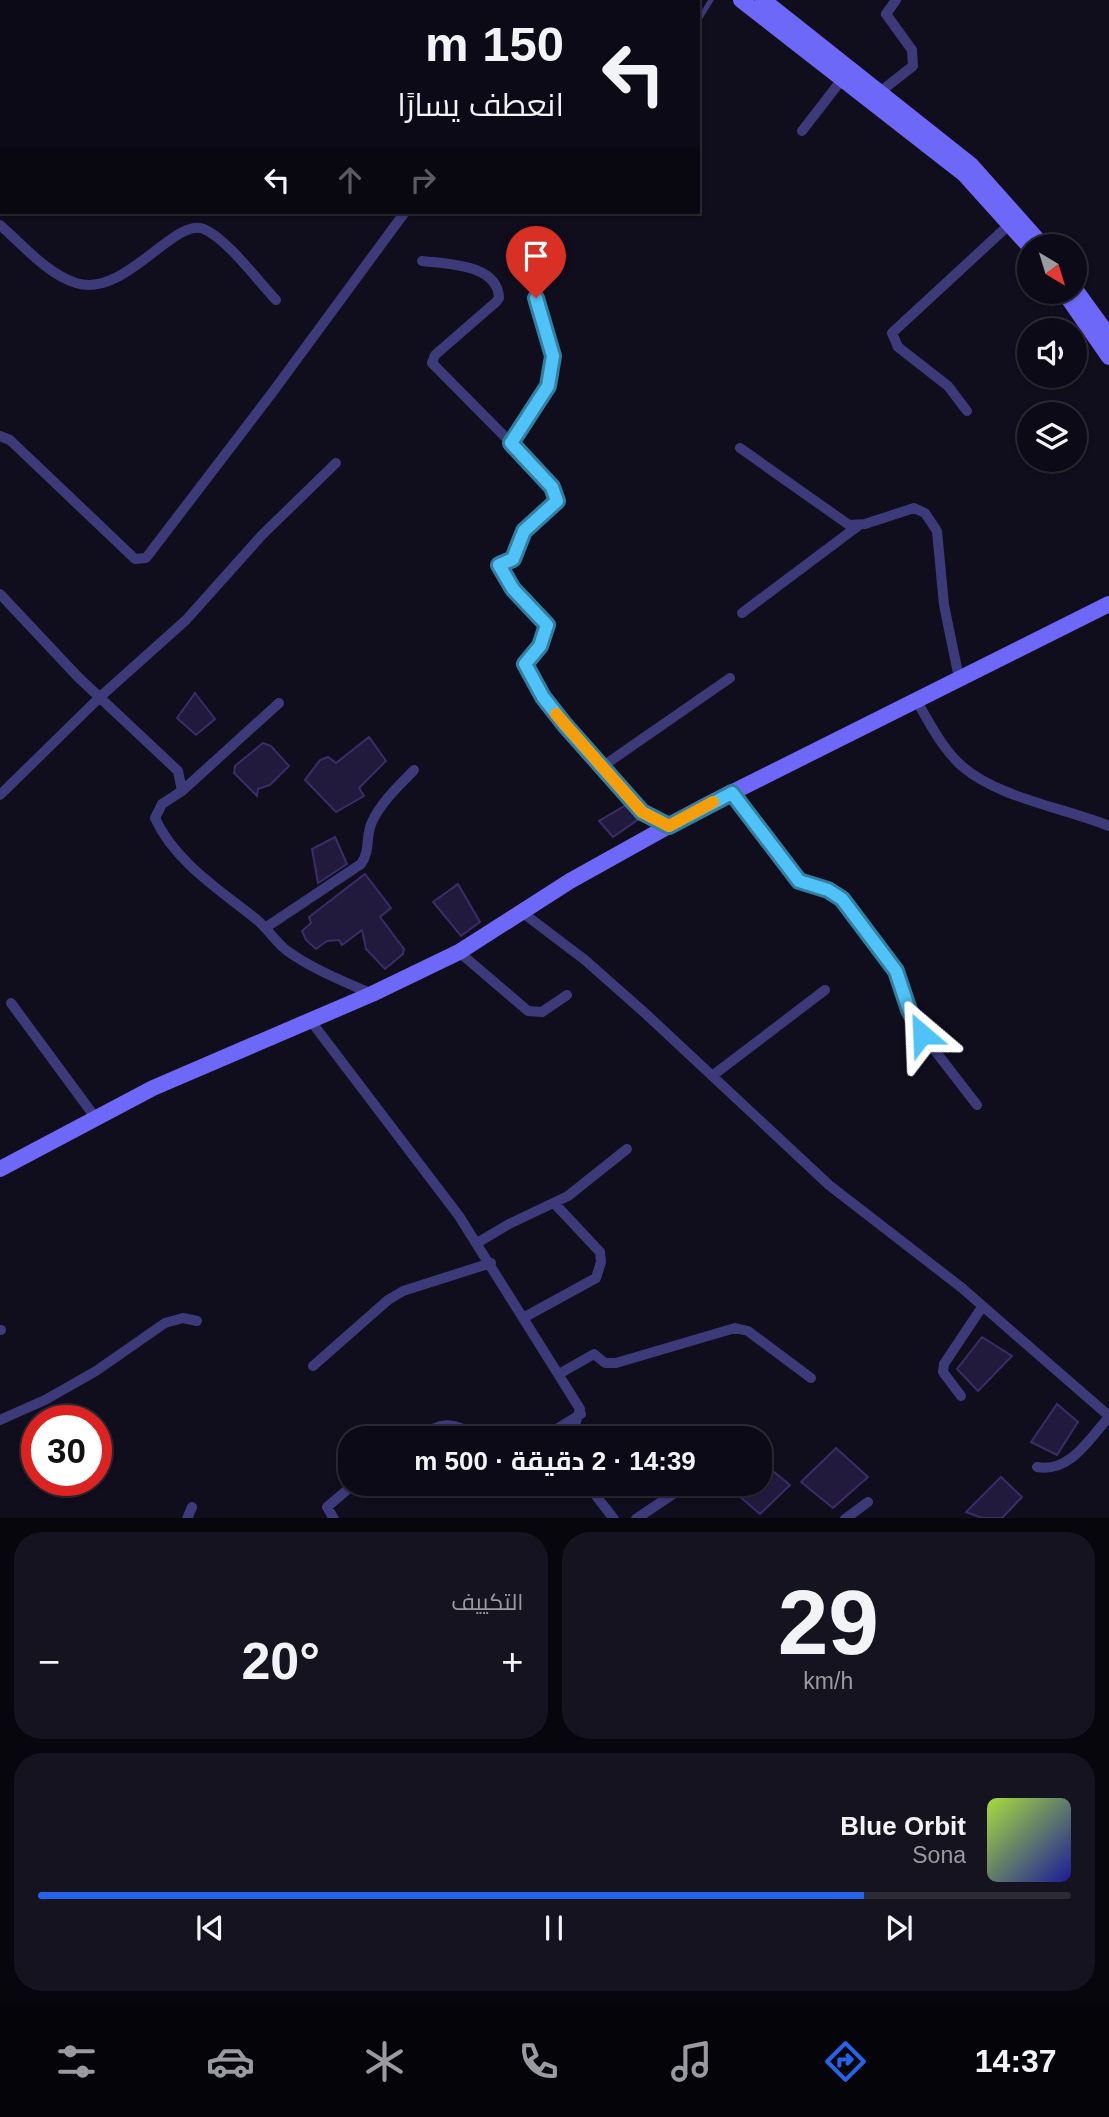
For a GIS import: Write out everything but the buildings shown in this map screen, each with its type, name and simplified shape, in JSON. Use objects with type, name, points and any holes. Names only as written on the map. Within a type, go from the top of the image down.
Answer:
[{"type":"street","points":[[741,0],[964,173],[1020,234]]},
{"type":"street","points":[[763,0],[971,164],[1033,234]]},
{"type":"street","points":[[881,91],[913,66],[912,50],[886,14],[897,0]]},
{"type":"street","points":[[802,131],[842,78]]},
{"type":"street","points":[[0,436],[10,440],[135,559],[146,558],[404,214]]},
{"type":"street","points":[[967,411],[948,386],[898,347],[892,333],[1011,223]]},
{"type":"street","points":[[0,225],[45,265],[77,284],[89,286],[134,269],[178,234],[196,227],[203,228],[216,237],[276,300]]},
{"type":"street","points":[[422,261],[466,266],[484,275],[497,286],[499,298],[496,302],[435,355],[432,363],[511,443],[552,487],[557,497],[555,505],[524,531],[513,559],[499,565],[513,589],[547,625],[540,646],[525,664],[543,697],[642,812],[669,826]]},
{"type":"street","points":[[511,443],[548,386],[553,356],[536,298]]},
{"type":"street","points":[[1072,304],[1109,357]]},
{"type":"street","points":[[1086,304],[1109,336]]},
{"type":"street","points":[[740,448],[838,520],[858,526]]},
{"type":"street","points":[[0,794],[100,697],[186,620],[262,535],[336,463]]},
{"type":"street","points":[[742,613],[858,526],[914,508],[925,513],[933,522],[939,539],[946,617],[959,678]]},
{"type":"street","points":[[0,594],[100,697],[172,764],[181,776],[182,791]]},
{"type":"street","points":[[0,1169],[153,1088],[372,994],[459,952],[570,881],[669,826],[1109,604]]},
{"type":"street","points":[[603,766],[730,678]]},
{"type":"street","points":[[916,700],[951,755],[971,773],[1042,805],[1109,826]]},
{"type":"street","points":[[279,704],[182,791],[162,804],[155,818],[161,833],[211,885],[287,950],[319,970],[372,994]]},
{"type":"street","points":[[264,928],[360,863],[368,850],[371,824],[375,816],[414,770]]},
{"type":"street","points":[[732,793],[799,881],[828,890],[842,899],[896,971],[909,1010],[922,1034],[977,1105]]},
{"type":"street","points":[[523,913],[585,960],[829,1185],[982,1307],[1109,1416],[1072,1459],[1052,1469],[1037,1467]]},
{"type":"street","points":[[459,952],[528,1012],[542,1012],[567,995]]},
{"type":"street","points":[[712,1076],[825,990]]},
{"type":"street","points":[[11,1003],[95,1117]]},
{"type":"street","points":[[310,1020],[478,1244],[581,1414]]},
{"type":"street","points":[[478,1244],[509,1224],[555,1204],[627,1149]]},
{"type":"street","points":[[523,1318],[596,1278],[601,1262],[600,1252],[555,1204]]},
{"type":"street","points":[[313,1366],[388,1300],[403,1291],[491,1263]]},
{"type":"street","points":[[961,1396],[943,1372],[944,1364],[982,1307]]},
{"type":"street","points":[[0,1420],[45,1401],[96,1371],[165,1323],[183,1318],[197,1321]]},
{"type":"street","points":[[559,1374],[594,1354],[605,1363],[616,1363],[735,1328],[748,1331],[811,1378]]},
{"type":"street","points":[[562,1426],[581,1414]]},
{"type":"street","points":[[576,1426],[581,1414]]},
{"type":"street","points":[[334,1518],[327,1507],[340,1496]]},
{"type":"street","points":[[597,1496],[614,1518]]},
{"type":"street","points":[[636,1518],[670,1496]]},
{"type":"street","points":[[845,1518],[868,1502]]},
{"type":"street","points":[[187,1518],[192,1507]]},
{"type":"lane","points":[[700,18],[712,0]]},
{"type":"slow traffic","points":[[556,714],[642,812],[669,826],[713,802]]},
{"type":"route","points":[[536,298],[553,356],[548,386],[511,443],[552,487],[557,501],[524,531],[513,559],[499,565],[513,589],[547,625],[540,646],[525,664],[530,675],[565,725],[642,812],[669,826],[732,793],[799,881],[828,890],[842,899],[899,976],[909,1010],[922,1034]]}]
